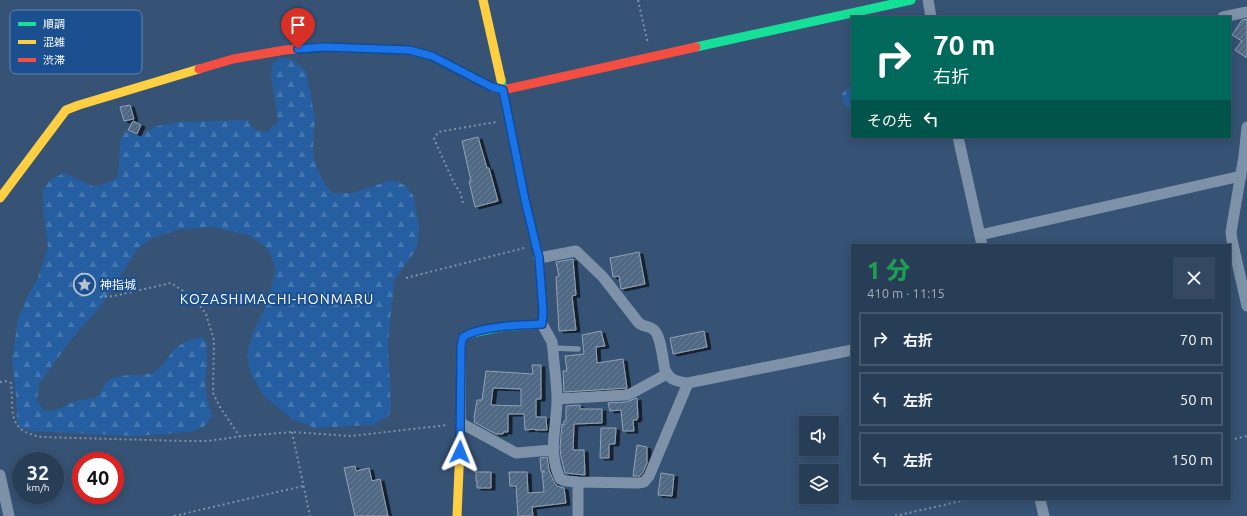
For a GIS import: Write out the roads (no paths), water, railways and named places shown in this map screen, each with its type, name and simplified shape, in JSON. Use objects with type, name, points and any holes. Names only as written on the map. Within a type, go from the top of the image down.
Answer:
[{"type":"street","points":[[483,0],[539,258],[543,312],[542,324],[552,342],[553,348],[557,399],[552,450],[557,473],[560,478],[566,481],[578,482],[644,482],[649,476],[688,383]]},
{"type":"street","points":[[0,198],[66,110],[232,59],[285,50],[324,47],[409,50],[432,56],[492,87],[503,90],[911,0]]},
{"type":"street","points":[[928,0],[931,16]]},
{"type":"street","points":[[1229,16],[1247,12]]},
{"type":"street","points":[[1247,127],[1246,156],[1231,232],[1234,265],[1245,288],[1247,306]]},
{"type":"street","points":[[958,138],[981,240],[1241,176]]},
{"type":"street","points":[[539,258],[576,251],[603,277],[638,322],[641,325],[654,329],[658,334],[664,370],[666,374],[674,381],[688,383],[851,350]]},
{"type":"street","points":[[457,516],[461,423],[461,346],[463,337],[470,333],[491,328],[542,324]]},
{"type":"street","points":[[557,399],[630,394],[666,374]]},
{"type":"street","points":[[461,423],[516,453],[552,450]]},
{"type":"street","points":[[0,475],[9,516]]},
{"type":"street","points":[[578,482],[578,516]]},
{"type":"street","points":[[1040,500],[1044,516]]},
{"type":"lane","points":[[553,348],[578,348]]},
{"type":"place","name":"神指城","points":[[84,285]]},
{"type":"district","name":"KOZASHIMACHI-HONMARU","points":[[277,299]]}]
